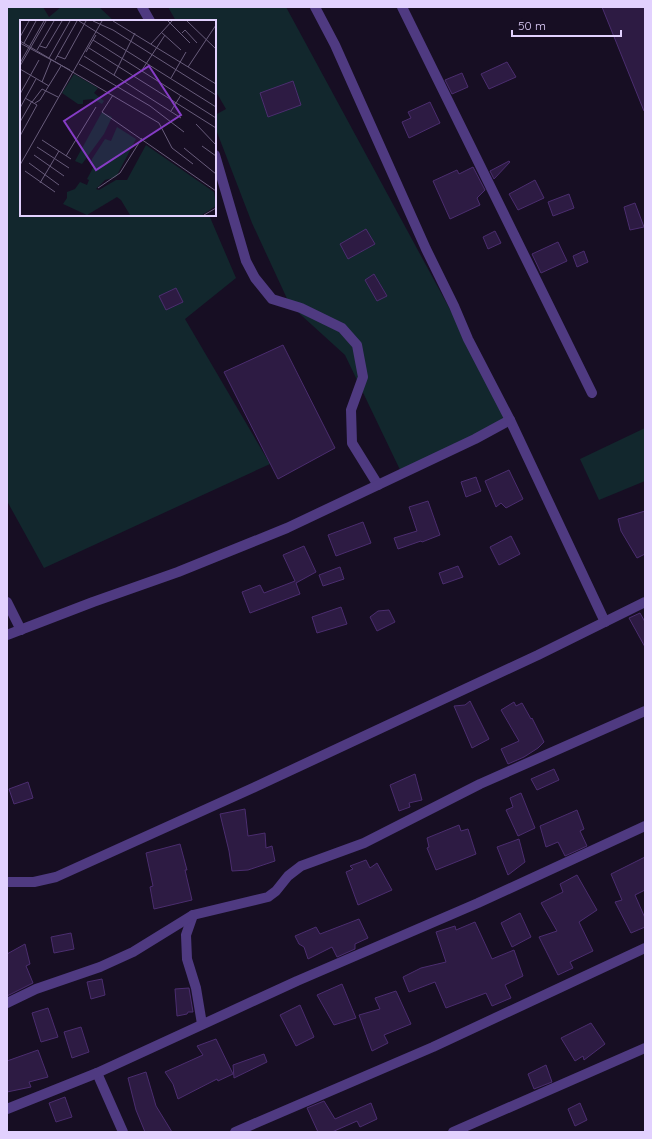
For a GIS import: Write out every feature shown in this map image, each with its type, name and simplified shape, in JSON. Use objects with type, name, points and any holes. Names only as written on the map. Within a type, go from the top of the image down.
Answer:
[{"type":"street","points":[[142,7],[149,20]]},
{"type":"street","points":[[315,7],[335,45],[426,249],[483,370],[510,420],[605,622]]},
{"type":"street","points":[[402,7],[592,393]]},
{"type":"street","points":[[216,158],[246,261],[255,278],[272,299],[301,308],[342,328],[356,345],[363,378],[352,410],[352,443],[378,485]]},
{"type":"street","points":[[7,635],[93,602],[178,572],[287,528],[475,439],[510,420]]},
{"type":"street","points":[[7,602],[20,630]]},
{"type":"street","points":[[7,882],[34,882],[56,877],[510,669],[645,602]]},
{"type":"street","points":[[7,1003],[36,989],[100,967],[133,952],[193,915],[268,897],[276,891],[288,876],[301,866],[364,843],[480,784],[645,711]]},
{"type":"street","points":[[7,1109],[96,1073],[202,1024],[478,903],[645,826]]},
{"type":"street","points":[[193,915],[186,935],[187,958],[196,988],[202,1024]]},
{"type":"street","points":[[235,1132],[432,1047],[645,948]]},
{"type":"street","points":[[453,1132],[645,1048]]},
{"type":"street","points":[[96,1073],[123,1132]]},
{"type":"shaded area","points":[[7,7],[43,7],[49,17],[61,7],[99,7],[113,20],[20,20],[20,216],[209,216],[236,278],[185,319],[270,464],[44,568],[7,501]]},
{"type":"shaded area","points":[[168,7],[286,7],[510,420],[402,474],[345,355],[290,305],[252,223],[216,130],[216,114],[226,109],[216,92],[216,20],[175,20]]},
{"type":"shaded area","points":[[645,428],[645,481],[599,500],[580,459]]},
{"type":"building","points":[[602,7],[645,7],[645,111],[644,111]]},
{"type":"building","points":[[507,62],[516,77],[489,89],[481,74]]},
{"type":"building","points":[[462,73],[468,87],[452,94],[445,80]]},
{"type":"building","points":[[293,81],[301,105],[268,117],[260,93]]},
{"type":"building","points":[[430,102],[440,123],[409,138],[402,122],[411,118],[408,112]]},
{"type":"building","points":[[509,161],[510,162],[494,179],[490,171]]},
{"type":"building","points":[[473,167],[485,190],[477,198],[480,205],[450,219],[433,181],[457,170],[459,174]]},
{"type":"building","points":[[535,180],[544,198],[518,210],[509,194]]},
{"type":"building","points":[[569,194],[574,208],[553,216],[548,202]]},
{"type":"building","points":[[635,203],[644,227],[630,230],[624,207]]},
{"type":"building","points":[[366,229],[375,244],[348,259],[340,244]]},
{"type":"building","points":[[495,231],[501,243],[488,249],[483,237]]},
{"type":"building","points":[[558,242],[567,261],[541,273],[532,254]]},
{"type":"building","points":[[584,251],[588,262],[577,267],[573,256]]},
{"type":"building","points":[[374,274],[387,296],[377,301],[365,280]]},
{"type":"building","points":[[176,288],[183,302],[166,310],[159,296]]},
{"type":"building","points":[[283,345],[335,448],[278,479],[224,372]]},
{"type":"building","points":[[509,470],[523,499],[506,508],[501,503],[496,507],[485,481]]},
{"type":"building","points":[[476,477],[481,491],[466,497],[461,482]]},
{"type":"building","points":[[428,501],[440,535],[398,549],[394,538],[417,531],[409,507]]},
{"type":"building","points":[[645,511],[645,554],[637,558],[621,531],[618,519]]},
{"type":"building","points":[[363,522],[371,543],[336,556],[328,535]]},
{"type":"building","points":[[511,536],[520,554],[499,565],[490,547]]},
{"type":"building","points":[[304,546],[316,572],[296,583],[300,594],[250,613],[242,592],[260,585],[264,593],[295,581],[283,555]]},
{"type":"building","points":[[458,566],[463,577],[443,584],[439,573]]},
{"type":"building","points":[[340,567],[344,579],[323,586],[319,575]]},
{"type":"building","points":[[341,607],[347,624],[317,633],[312,617]]},
{"type":"building","points":[[389,610],[395,622],[377,631],[370,617],[378,611]]},
{"type":"building","points":[[640,613],[645,622],[645,647],[629,618]]},
{"type":"building","points":[[470,701],[489,739],[472,748],[454,706],[465,705]]},
{"type":"building","points":[[514,702],[516,706],[522,703],[531,719],[532,718],[544,742],[524,757],[508,764],[501,749],[519,741],[501,710]]},
{"type":"building","points":[[554,769],[559,780],[537,790],[531,779]]},
{"type":"building","points":[[415,774],[422,800],[409,803],[410,807],[399,811],[390,785]]},
{"type":"building","points":[[28,782],[33,798],[14,804],[9,789]]},
{"type":"building","points":[[521,793],[535,828],[518,836],[506,810],[513,807],[510,798]]},
{"type":"building","points":[[245,809],[248,836],[265,833],[266,848],[272,846],[275,861],[248,870],[232,871],[220,814]]},
{"type":"building","points":[[577,810],[584,829],[580,831],[587,846],[565,856],[558,842],[546,847],[540,826]]},
{"type":"building","points":[[459,825],[461,831],[468,829],[476,854],[436,870],[427,848],[429,847],[427,838]]},
{"type":"building","points":[[519,839],[525,862],[508,875],[497,847]]},
{"type":"building","points":[[180,844],[187,870],[185,870],[192,900],[154,909],[150,887],[153,886],[146,853]]},
{"type":"building","points":[[645,857],[645,890],[635,895],[645,918],[645,927],[631,933],[615,902],[622,900],[611,874]]},
{"type":"building","points":[[366,860],[370,868],[377,863],[392,890],[358,905],[346,872],[353,869],[350,866]]},
{"type":"building","points":[[577,875],[597,910],[579,922],[593,951],[570,962],[573,968],[558,975],[539,937],[557,931],[541,903],[563,892],[560,884]]},
{"type":"building","points":[[520,913],[531,937],[512,947],[501,923]]},
{"type":"building","points":[[359,919],[368,938],[355,944],[355,949],[337,957],[332,947],[308,959],[304,947],[299,944],[295,936],[316,927],[320,934]]},
{"type":"building","points":[[475,922],[492,959],[514,950],[523,976],[505,985],[511,998],[492,1006],[486,993],[446,1008],[435,982],[409,992],[403,977],[421,968],[446,962],[436,932],[455,926],[456,930]]},
{"type":"building","points":[[71,933],[74,949],[54,953],[51,937]]},
{"type":"building","points":[[25,944],[30,964],[26,966],[33,983],[7,996],[7,954]]},
{"type":"building","points":[[102,979],[105,995],[91,999],[87,982]]},
{"type":"building","points":[[342,984],[356,1018],[334,1025],[317,995]]},
{"type":"building","points":[[189,988],[193,1012],[188,1012],[187,1014],[177,1016],[175,989]]},
{"type":"building","points":[[396,991],[411,1024],[384,1035],[388,1043],[372,1051],[359,1015],[380,1009],[375,998]]},
{"type":"building","points":[[300,1005],[314,1037],[296,1046],[280,1015]]},
{"type":"building","points":[[48,1008],[58,1037],[41,1042],[32,1013]]},
{"type":"building","points":[[591,1023],[605,1044],[584,1060],[583,1056],[575,1061],[561,1038]]},
{"type":"building","points":[[81,1027],[89,1052],[72,1058],[64,1032]]},
{"type":"building","points":[[216,1039],[233,1074],[218,1081],[217,1079],[178,1099],[173,1084],[165,1072],[203,1055],[197,1046]]},
{"type":"building","points":[[38,1050],[48,1077],[29,1082],[31,1087],[7,1092],[7,1061]]},
{"type":"building","points":[[264,1054],[267,1062],[234,1078],[233,1065]]},
{"type":"building","points":[[546,1065],[552,1082],[534,1089],[528,1074]]},
{"type":"building","points":[[146,1072],[156,1106],[172,1132],[145,1132],[136,1110],[128,1078]]},
{"type":"building","points":[[65,1097],[72,1117],[56,1122],[49,1103]]},
{"type":"building","points":[[324,1101],[335,1119],[371,1103],[377,1119],[360,1127],[357,1121],[332,1132],[318,1132],[307,1108]]},
{"type":"building","points":[[580,1103],[587,1120],[575,1126],[568,1109]]}]
